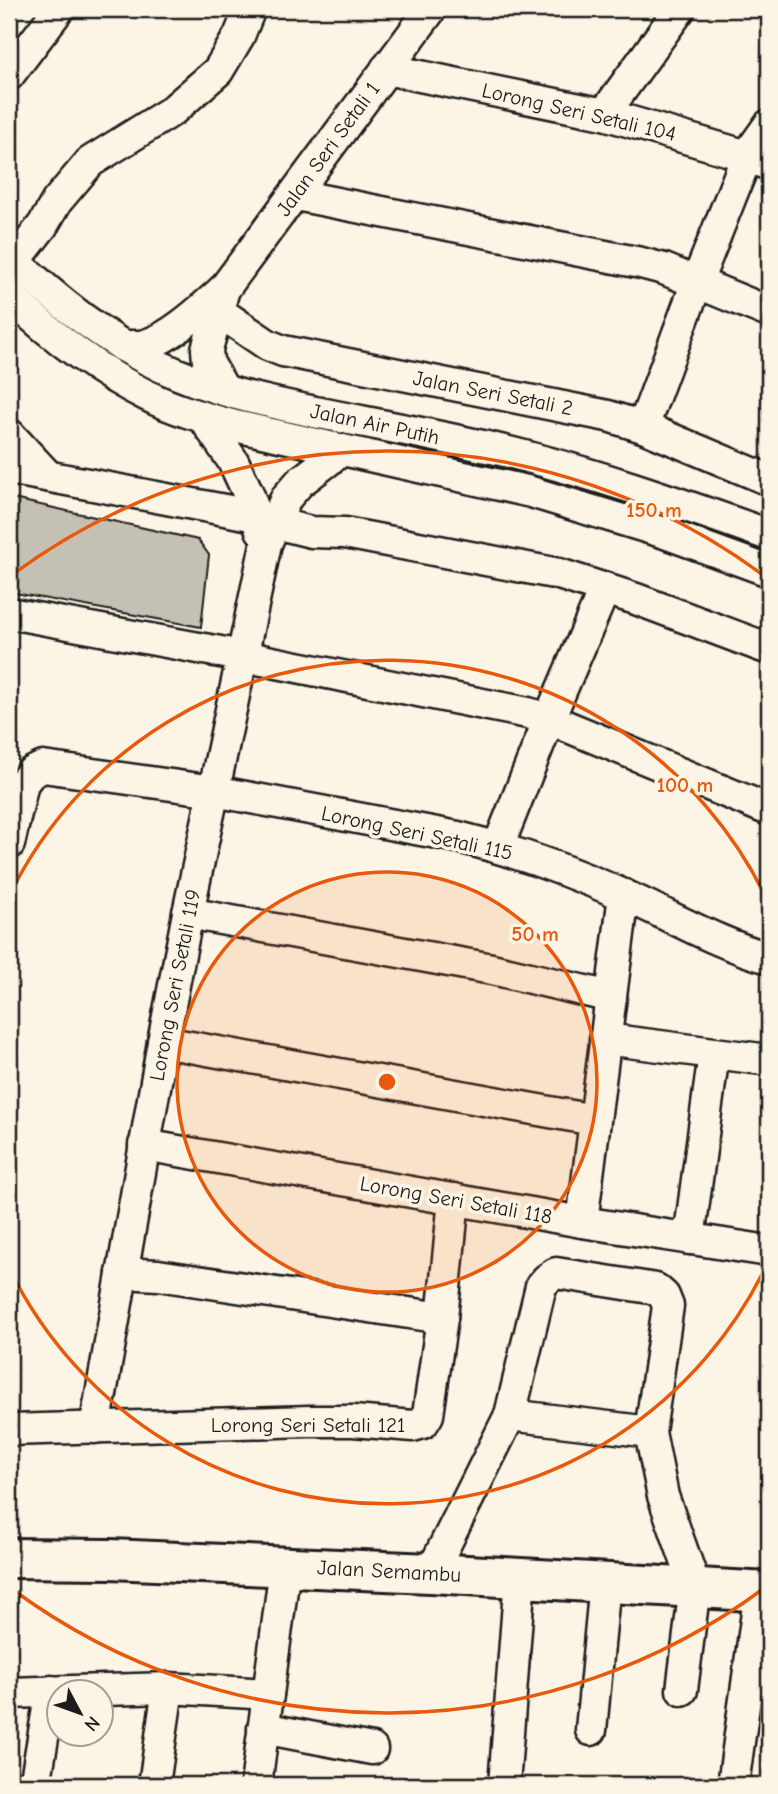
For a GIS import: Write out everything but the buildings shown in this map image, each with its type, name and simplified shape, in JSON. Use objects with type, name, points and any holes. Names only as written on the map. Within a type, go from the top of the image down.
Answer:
[{"type":"main road","name":"Jalan Semambu","points":[[9,1558],[110,1559],[431,1573],[765,1591]]},
{"type":"street","points":[[9,75],[59,9]]},
{"type":"street","points":[[12,258],[43,225],[57,201],[90,162],[172,111],[218,71],[239,36],[250,9]]},
{"type":"street","name":"Jalan Seri Setali 1","points":[[224,390],[208,362],[206,349],[221,300],[431,9]]},
{"type":"street","points":[[604,114],[680,9]]},
{"type":"street","name":"Lorong Seri Setali 104","points":[[386,69],[604,114],[758,160]]},
{"type":"street","points":[[643,427],[697,282],[758,160],[769,125]]},
{"type":"street","points":[[296,195],[640,263],[697,282],[769,312]]},
{"type":"street","name":"Jalan Air Putih","points":[[12,258],[85,321],[123,346],[164,368],[224,390],[541,460],[608,479],[769,535]]},
{"type":"street","name":"Jalan Air Putih","points":[[9,296],[104,372],[150,397],[202,416],[234,426],[531,492],[665,533],[769,570]]},
{"type":"street","name":"Jalan Seri Setali 1","points":[[123,346],[142,345],[159,339],[221,300]]},
{"type":"street","name":"Jalan Seri Setali 2","points":[[221,300],[268,345],[283,351],[608,416],[643,427],[769,480]]},
{"type":"street","points":[[202,416],[233,461],[266,528]]},
{"type":"street","points":[[9,434],[48,476]]},
{"type":"street","name":"Lorong Seri Setali 119","points":[[95,1428],[163,1042],[243,656],[266,528],[300,482],[342,450]]},
{"type":"street","points":[[9,469],[266,528],[345,533],[559,574],[605,588],[769,649]]},
{"type":"street","points":[[498,847],[605,588]]},
{"type":"street","points":[[9,613],[528,713],[549,719],[769,810]]},
{"type":"street","points":[[9,845],[23,783],[31,773],[43,767],[214,791]]},
{"type":"street","name":"Lorong Seri Setali 115","points":[[214,791],[498,847],[624,895],[745,951],[769,958]]},
{"type":"street","points":[[582,1222],[624,895]]},
{"type":"street","points":[[188,913],[492,969],[611,997]]},
{"type":"street","points":[[605,1039],[769,1060]]},
{"type":"street","points":[[163,1042],[594,1121]]},
{"type":"street","points":[[690,1239],[714,1053]]},
{"type":"street","name":"Lorong Seri Setali 118","points":[[144,1145],[582,1222],[769,1251]]},
{"type":"street","name":"Lorong Seri Setali 121","points":[[9,1430],[309,1421],[413,1426],[423,1423],[428,1415],[442,1318],[454,1199]]},
{"type":"street","points":[[122,1273],[158,1275],[442,1318]]},
{"type":"street","points":[[431,1573],[510,1415],[541,1286],[556,1273],[656,1289],[664,1296],[668,1306],[650,1433],[663,1496],[695,1586],[682,1690]]},
{"type":"street","points":[[510,1415],[650,1433]]},
{"type":"street","points":[[256,1785],[285,1567]]},
{"type":"street","points":[[504,1785],[520,1577]]},
{"type":"street","points":[[592,1730],[605,1581]]},
{"type":"street","points":[[733,1785],[765,1591]]},
{"type":"street","points":[[116,1689],[168,1688],[268,1694]]},
{"type":"street","points":[[154,1785],[168,1688]]},
{"type":"street","points":[[9,1693],[46,1691]]},
{"type":"street","points":[[34,1785],[46,1719]]},
{"type":"street","points":[[263,1728],[372,1749]]}]
